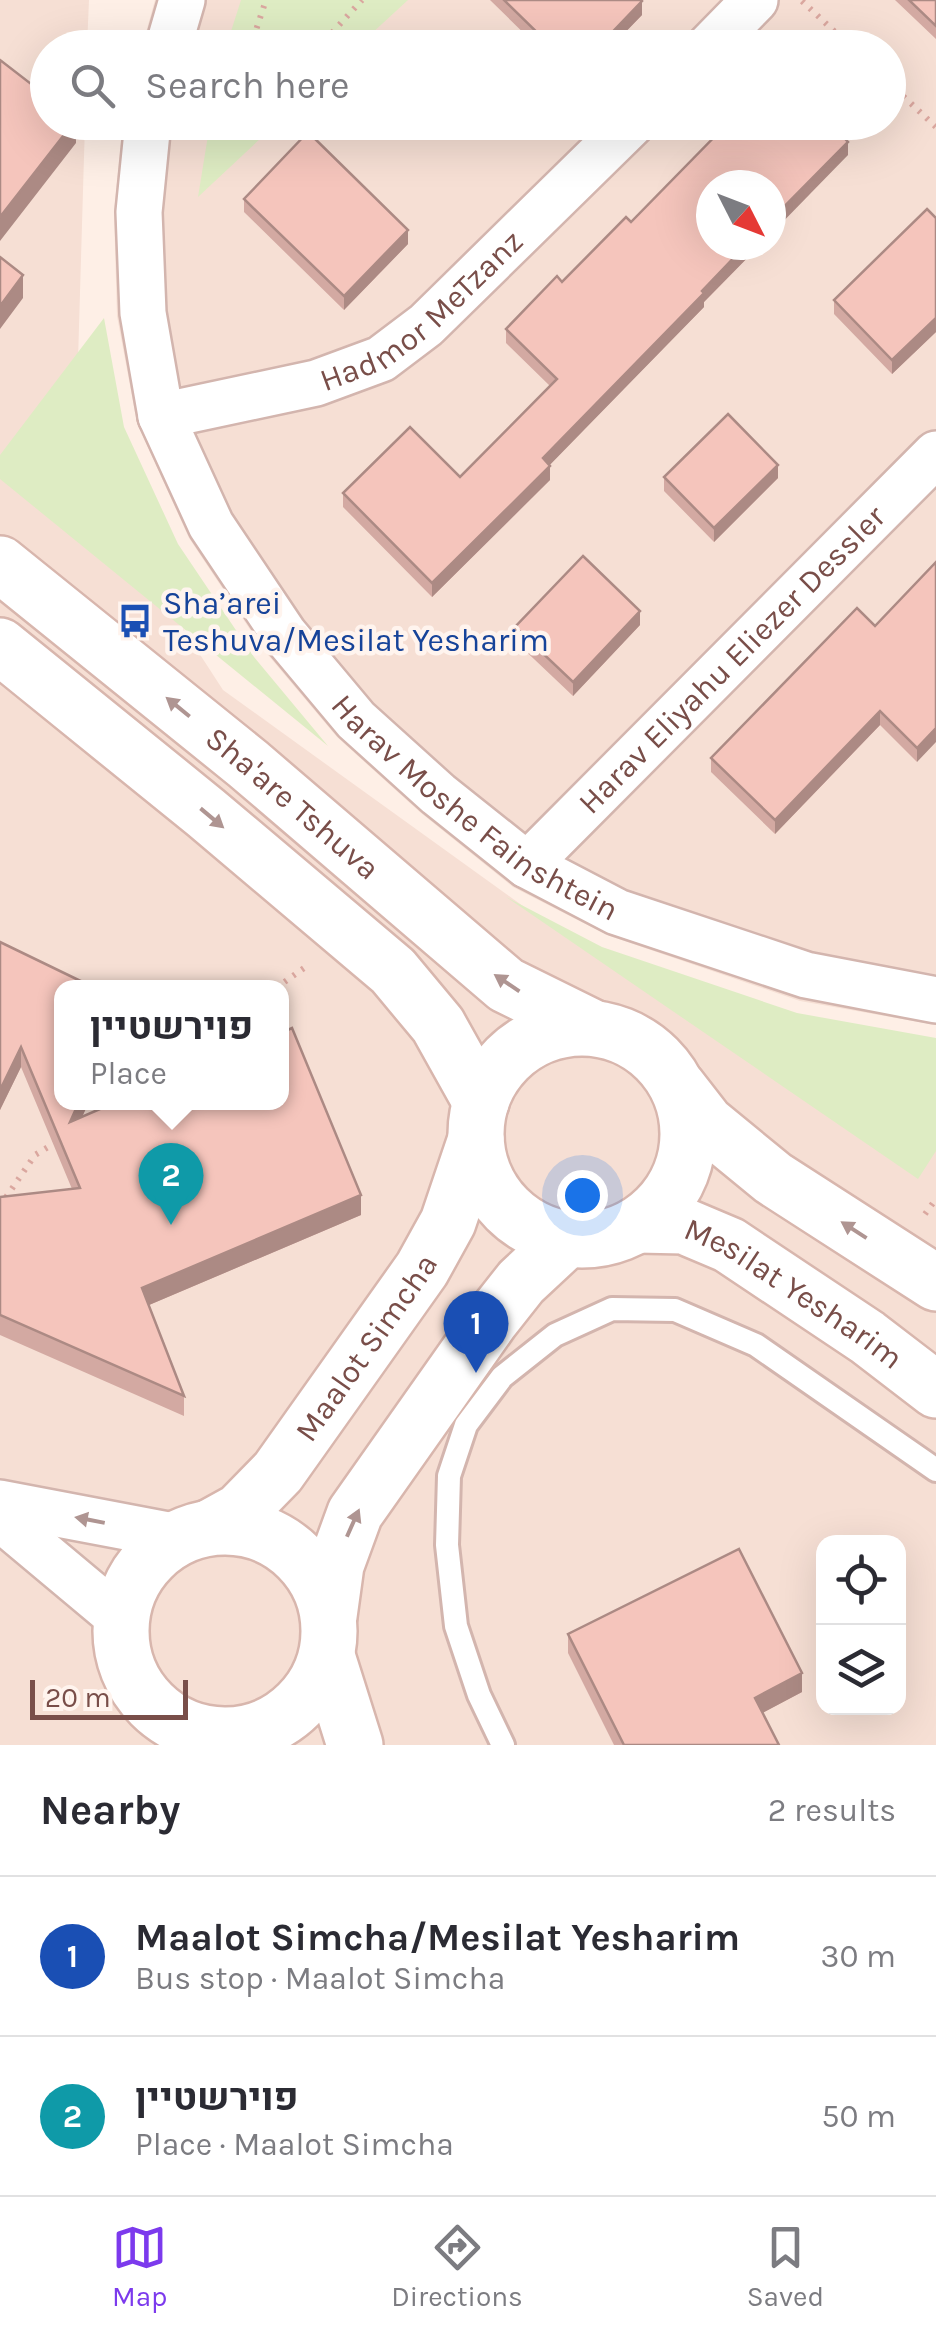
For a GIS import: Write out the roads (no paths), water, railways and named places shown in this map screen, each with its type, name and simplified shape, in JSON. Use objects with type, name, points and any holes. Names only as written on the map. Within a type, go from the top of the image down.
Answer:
[{"type":"street","points":[[173,30],[182,0]]},
{"type":"street","points":[[726,30],[755,0]]},
{"type":"street","name":"Harav Moshe Fainshtein","points":[[146,140],[140,212],[142,313],[161,416],[211,525],[284,634],[356,720],[438,794],[527,865],[617,912],[806,976],[936,1000]]},
{"type":"street","name":"Hadmor MeTzanz","points":[[161,416],[316,383],[380,359],[426,325],[615,140]]},
{"type":"street","name":"Harav Eliyahu Eliezer Dessler","points":[[527,865],[936,454]]},
{"type":"street","name":"Sha'are Tshuva","points":[[0,564],[248,764],[506,986],[593,1028]]},
{"type":"street","name":"Sha'are Tshuva","points":[[0,646],[393,971],[438,1025],[479,1120]]},
{"type":"street","points":[[678,1086],[688,1117],[684,1164],[662,1205],[638,1225],[603,1239],[566,1240],[531,1228],[502,1205],[484,1174],[479,1120],[498,1070],[524,1044],[558,1031],[593,1028],[628,1037],[658,1058],[706,1123],[774,1178],[936,1283]]},
{"type":"street","name":"Maalot Simcha","points":[[195,1532],[240,1511],[278,1472],[422,1269],[448,1222],[479,1120]]},
{"type":"street","name":"Mesilat Yesharim","points":[[638,1225],[684,1226],[730,1245],[936,1390]]},
{"type":"street","points":[[195,1532],[153,1554],[134,1579],[123,1607],[121,1638],[127,1669],[142,1696],[186,1736],[248,1733],[279,1720],[309,1692],[328,1636],[336,1564],[355,1513],[501,1307],[521,1282],[566,1240]]},
{"type":"street","points":[[0,1503],[195,1532],[244,1527],[274,1538],[301,1558],[320,1585],[354,1745]]},
{"type":"street","points":[[0,1518],[122,1620]]},
{"type":"street","points":[[279,1720],[354,1745]]},
{"type":"lane","points":[[503,1745],[479,1695],[456,1626],[447,1545],[450,1476],[474,1413],[502,1377],[555,1335],[612,1309],[676,1310],[756,1345],[936,1470]]},
{"type":"place","name":"Sha’arei Teshuva/Mesilat Yesharim","points":[[135,621]]},
{"type":"place","name":"פוירשטיין","points":[[171,1225]]},
{"type":"place","name":"Maalot Simcha/Mesilat Yesharim","points":[[476,1373]]}]
